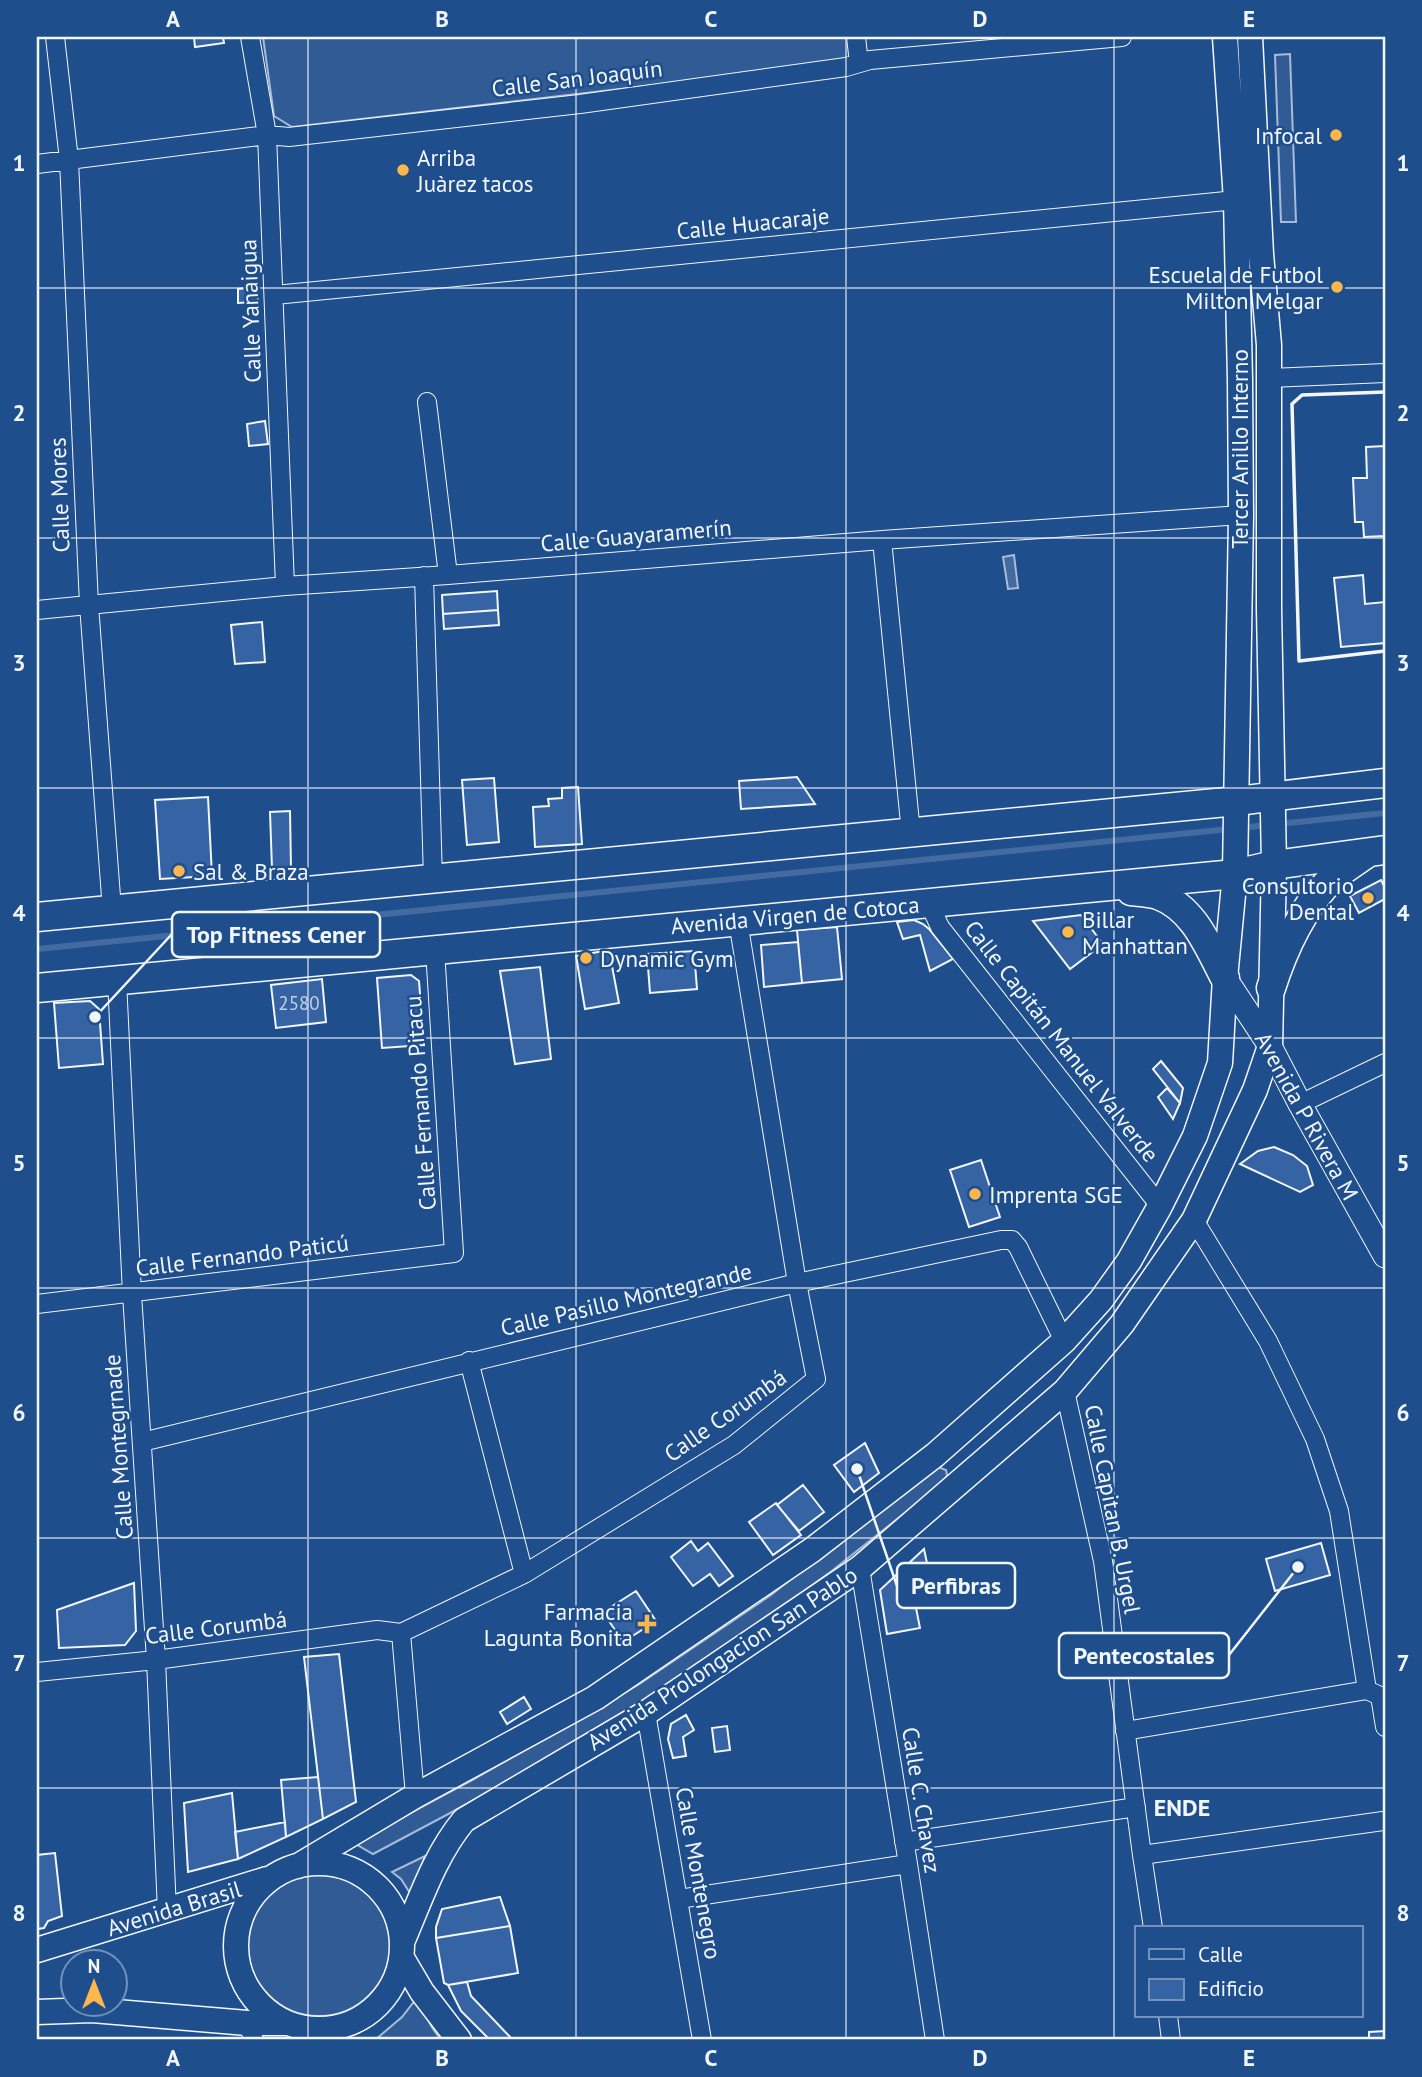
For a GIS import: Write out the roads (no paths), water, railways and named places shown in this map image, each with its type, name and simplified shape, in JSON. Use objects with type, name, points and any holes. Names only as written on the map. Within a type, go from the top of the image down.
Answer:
[{"type":"main road","name":"Tercer Anillo Interno","points":[[1225,37],[1236,200],[1240,380],[1241,515],[1235,868]]},
{"type":"main road","points":[[1235,37],[1245,178],[1261,254]]},
{"type":"main road","name":"Tercer Anillo Interno","points":[[1250,37],[1270,378],[1274,862]]},
{"type":"main road","points":[[1236,200],[1242,211],[1250,256],[1255,363],[1257,372],[1270,378]]},
{"type":"main road","points":[[1241,515],[1254,519],[1256,525],[1257,639],[1260,655],[1271,681]]},
{"type":"main road","points":[[37,917],[911,833],[1237,805],[1385,783]]},
{"type":"main road","points":[[1271,988],[1280,956],[1305,912],[1333,878],[1377,851]]},
{"type":"main road","name":"Avenida Virgen de Cotoca","points":[[37,988],[1100,886],[1377,851]]},
{"type":"main road","name":"Avenida Prolongacion San Pablo","points":[[403,1949],[435,1865],[449,1838],[464,1820],[646,1713],[860,1568],[1065,1391],[1122,1324],[1194,1220],[1255,1090],[1270,1046],[1274,862]]},
{"type":"main road","name":"Avenida Prolongacion San Pablo","points":[[298,1866],[415,1796],[595,1698],[811,1550],[935,1455],[1064,1341],[1101,1300],[1129,1261],[1195,1136],[1220,1063],[1235,868]]},
{"type":"main road","points":[[1100,886],[1156,894],[1180,906],[1195,922],[1226,978]]},
{"type":"main road","points":[[960,1432],[961,1443],[966,1452],[974,1458],[984,1460]]},
{"type":"main road","points":[[935,1455],[952,1464],[958,1483]]},
{"type":"main road","points":[[309,2031],[270,2014],[256,2001],[242,1977],[237,1959],[237,1931],[242,1913],[251,1897],[271,1878],[298,1866],[337,1864],[364,1875],[391,1903],[399,1920],[403,1949],[422,1992],[460,2040]]},
{"type":"main road","name":"Avenida Brasil","points":[[37,1950],[271,1878]]},
{"type":"main road","points":[[37,2012],[92,2010],[251,2032],[309,2031],[340,2026],[367,2015],[382,2002],[393,1986],[403,1949]]},
{"type":"street","name":"Calle Mores","points":[[55,37],[69,160],[89,605],[111,910]]},
{"type":"street","name":"Calle Yanaigua","points":[[250,37],[267,135],[285,586]]},
{"type":"street","points":[[856,37],[859,63]]},
{"type":"street","name":"Calle San Joaquín","points":[[37,164],[267,135],[289,137],[580,104],[846,67],[870,60],[1122,37]]},
{"type":"street","name":"Calle Huacaraje","points":[[275,295],[1236,200]]},
{"type":"street","points":[[1270,378],[1385,373]]},
{"type":"street","points":[[427,402],[448,575]]},
{"type":"street","name":"Calle Guayaramerín","points":[[37,610],[285,586],[1241,515]]},
{"type":"street","points":[[882,540],[911,833]]},
{"type":"street","points":[[424,576],[433,879]]},
{"type":"street","name":"Calle Capitán Manuel Valverde","points":[[932,903],[940,926],[1160,1206]]},
{"type":"street","name":"Calle Corumbá","points":[[37,1672],[156,1660],[377,1630],[401,1633],[524,1574],[734,1444],[816,1379],[797,1283],[738,921]]},
{"type":"street","name":"Calle Fernando Pitacu","points":[[435,950],[454,1252]]},
{"type":"street","name":"Avenida P Rivera M","points":[[1226,978],[1270,1046],[1300,1104],[1383,1246]]},
{"type":"street","name":"Calle Montegrnade","points":[[117,980],[132,1294],[156,1660],[167,1911]]},
{"type":"street","points":[[1300,1104],[1385,1063]]},
{"type":"street","points":[[1194,1220],[1268,1341],[1315,1439],[1339,1511],[1367,1690]]},
{"type":"street","name":"Calle Pasillo Montegrande","points":[[142,1442],[797,1283],[1001,1240],[1012,1240],[1018,1247],[1064,1341]]},
{"type":"street","name":"Calle Fernando Paticú","points":[[37,1304],[454,1252]]},
{"type":"street","points":[[469,1361],[524,1574]]},
{"type":"street","name":"Calle Capitan B. Urgel","points":[[1065,1391],[1102,1561],[1153,1926]]},
{"type":"street","name":"Calle C. Chavez","points":[[860,1568],[935,2040]]},
{"type":"street","points":[[401,1633],[415,1796]]},
{"type":"street","points":[[1125,1731],[1367,1690],[1380,1696],[1385,1727]]},
{"type":"street","name":"Calle Montenegro","points":[[646,1713],[702,2040]]},
{"type":"street","points":[[904,1842],[1136,1807]]},
{"type":"street","points":[[1142,1855],[1385,1826]]},
{"type":"street","points":[[679,1899],[908,1864]]},
{"type":"street","points":[[1168,2018],[1171,2040]]},
{"type":"waterway","points":[[1278,824],[1385,813]]},
{"type":"waterway","points":[[1240,828],[1268,825]]},
{"type":"waterway","points":[[37,949],[1229,829]]},
{"type":"place","name":"Infocal","points":[[1336,135]]},
{"type":"place","name":"Arriba Juàrez tacos","points":[[403,170]]},
{"type":"place","name":"Escuela de Futbol Milton Melgar","points":[[1337,287]]},
{"type":"place","name":"Sal & Braza","points":[[179,871]]},
{"type":"place","name":"Consultorio Dental","points":[[1368,898]]},
{"type":"place","name":"Billar Manhattan","points":[[1068,932]]},
{"type":"place","name":"Dynamic Gym","points":[[586,958]]},
{"type":"place","name":"Top Fitness Cener","points":[[95,1017]]},
{"type":"place","name":"Imprenta SGE","points":[[975,1194]]},
{"type":"place","name":"Perfibras","points":[[857,1469]]},
{"type":"place","name":"Pentecostales","points":[[1298,1567]]},
{"type":"place","name":"Farmacia Lagunta Bonita","points":[[647,1624]]},
{"type":"district","name":"ENDE","points":[[1182,1807]]}]
